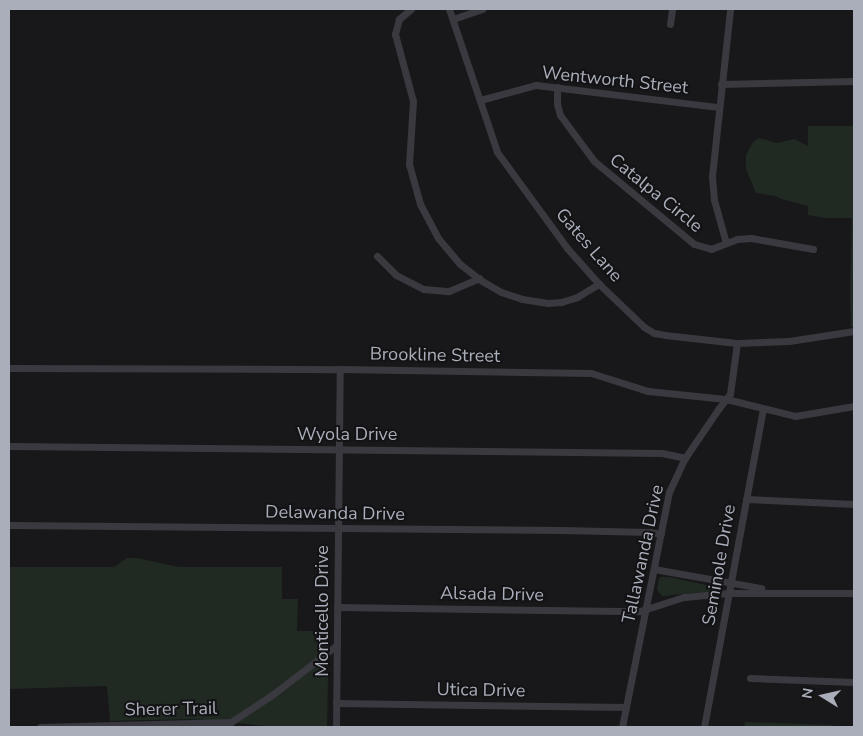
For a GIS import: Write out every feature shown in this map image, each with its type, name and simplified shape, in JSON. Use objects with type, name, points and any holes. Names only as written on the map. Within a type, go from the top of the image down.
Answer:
[{"type":"street","points":[[411,9],[399,19],[395,34],[413,100],[409,157],[411,174],[420,204],[438,238],[460,264],[478,278],[511,296],[548,303],[567,301],[599,284]]},
{"type":"street","name":"Gates Lane","points":[[449,9],[497,152],[567,248],[599,284],[654,333],[737,343],[789,341],[854,330]]},
{"type":"street","points":[[452,19],[482,9]]},
{"type":"street","points":[[670,24],[672,9]]},
{"type":"street","points":[[726,243],[712,186],[730,9]]},
{"type":"street","points":[[721,84],[854,81]]},
{"type":"street","name":"Wentworth Street","points":[[480,100],[532,85],[719,107]]},
{"type":"street","name":"Catalpa Circle","points":[[556,87],[560,115],[602,169],[694,244],[711,249],[726,243],[751,238],[813,249]]},
{"type":"street","points":[[377,256],[391,271],[402,279],[424,289],[449,291],[478,278]]},
{"type":"street","name":"Tallawanda Drive","points":[[622,727],[669,492],[685,458],[730,394],[737,343]]},
{"type":"street","name":"Brookline Street","points":[[9,368],[340,369],[591,373],[648,391],[726,400],[795,416],[854,406]]},
{"type":"street","name":"Monticello Drive","points":[[336,727],[340,369]]},
{"type":"street","name":"Seminole Drive","points":[[704,727],[763,408]]},
{"type":"street","name":"Wyola Drive","points":[[9,446],[339,448],[662,453],[685,458]]},
{"type":"street","points":[[746,499],[854,504]]},
{"type":"street","name":"Delawanda Drive","points":[[9,525],[582,530],[660,534]]},
{"type":"street","points":[[654,569],[730,584],[781,591],[854,594]]},
{"type":"street","name":"Alsada Drive","points":[[337,607],[637,611],[684,597],[781,591]]},
{"type":"street","name":"Sherer Trail","points":[[40,727],[231,722],[272,695],[337,645]]},
{"type":"street","points":[[750,678],[854,682]]},
{"type":"street","name":"Utica Drive","points":[[336,703],[626,707]]},
{"type":"shaded area","points":[[808,126],[854,126],[854,327],[851,327],[850,292],[852,218],[825,218],[808,215],[808,206],[775,196],[756,193],[746,169],[746,155],[753,142],[759,138],[777,143],[794,139],[808,146]]},
{"type":"shaded area","points":[[127,558],[137,558],[179,567],[282,567],[282,599],[298,599],[297,631],[329,631],[327,727],[275,727],[195,719],[110,721],[107,686],[9,689],[9,567],[114,567]]},
{"type":"shaded area","points":[[661,577],[720,588],[716,591],[662,596],[657,590]]},
{"type":"shaded area","points":[[745,722],[833,725],[833,727],[744,727]]}]
